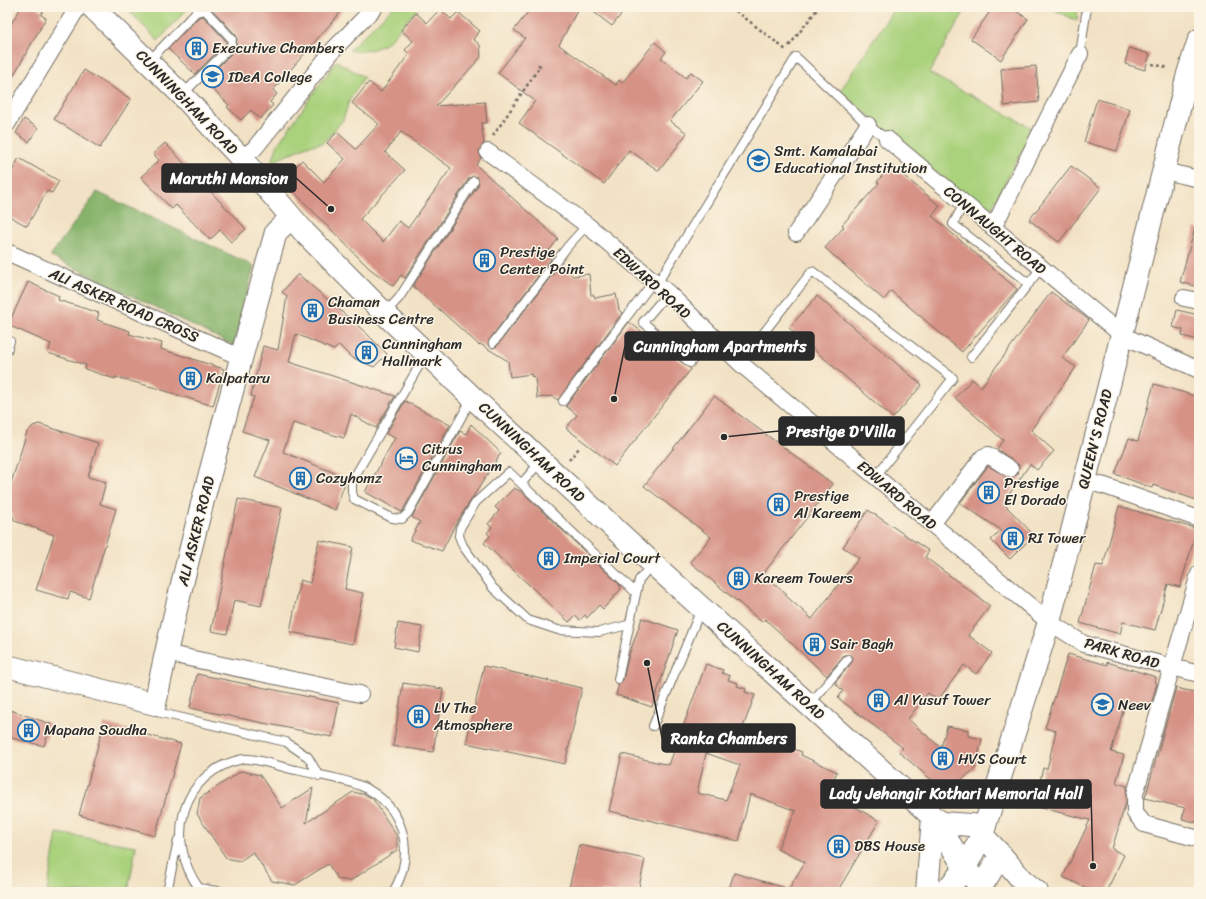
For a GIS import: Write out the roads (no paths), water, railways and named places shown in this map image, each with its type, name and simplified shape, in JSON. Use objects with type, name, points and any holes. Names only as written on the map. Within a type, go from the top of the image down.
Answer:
[{"type":"main road","name":"CUNNINGHAM ROAD","points":[[92,7],[182,95],[241,158],[291,218],[328,258],[385,314],[473,398],[542,460],[653,564],[933,817],[965,868],[983,890]]},
{"type":"main road","name":"QUEEN'S ROAD","points":[[945,892],[965,868],[984,831],[1049,622],[1164,171],[1186,73],[1199,40]]},
{"type":"main road","name":"ALI ASKER ROAD","points":[[155,704],[165,653],[211,473],[276,232],[291,218]]},
{"type":"main road","points":[[7,666],[155,704]]},
{"type":"main road","points":[[927,892],[933,817],[942,823],[984,831],[1001,855],[1022,880],[1037,892]]},
{"type":"main road","points":[[983,890],[1001,855]]},
{"type":"street","points":[[7,124],[78,7]]},
{"type":"street","points":[[241,158],[254,149],[334,49],[375,7]]},
{"type":"street","points":[[993,228],[1080,54]]},
{"type":"street","points":[[796,233],[868,125]]},
{"type":"street","name":"CONNAUGHT ROAD","points":[[887,139],[1122,335],[1199,370]]},
{"type":"street","name":"EDWARD ROAD","points":[[488,152],[587,225],[659,286],[740,363],[1049,622]]},
{"type":"street","points":[[1164,171],[1199,179]]},
{"type":"street","name":"ALI ASKER ROAD CROSS","points":[[7,252],[242,358]]},
{"type":"street","points":[[932,524],[983,457],[988,455],[993,457],[1010,469]]},
{"type":"street","points":[[1084,481],[1104,486],[1199,519]]},
{"type":"street","points":[[1199,574],[1135,794],[1135,813],[1144,824],[1199,839]]},
{"type":"street","name":"PARK ROAD","points":[[1049,622],[1084,644],[1199,674]]},
{"type":"street","points":[[165,653],[360,694]]},
{"type":"lane","points":[[1080,54],[1086,7]]},
{"type":"lane","points":[[148,61],[196,12],[205,10],[232,39],[231,46],[182,95]]},
{"type":"lane","name":"CONNAUGHT ROAD","points":[[659,286],[796,57],[868,125],[887,139]]},
{"type":"lane","points":[[385,314],[399,298],[474,181]]},
{"type":"lane","points":[[964,204],[954,224],[1029,284]]},
{"type":"lane","points":[[493,343],[568,246],[587,225]]},
{"type":"lane","points":[[971,357],[1041,268]]},
{"type":"lane","points":[[740,363],[812,271],[953,378],[875,477]]},
{"type":"lane","points":[[659,286],[643,322],[690,363],[712,338]]},
{"type":"lane","points":[[563,401],[659,286]]},
{"type":"lane","points":[[7,340],[10,341],[7,351]]},
{"type":"lane","points":[[427,353],[352,481],[352,492],[354,498],[392,518],[402,519],[408,513],[473,398]]},
{"type":"lane","points":[[522,483],[542,460]]},
{"type":"lane","points":[[628,625],[599,632],[558,630],[528,620],[488,582],[463,546],[459,536],[460,528],[476,502],[509,472],[635,592]]},
{"type":"lane","points":[[618,679],[638,580],[653,564]]},
{"type":"lane","points":[[653,726],[702,608]]},
{"type":"lane","points":[[809,704],[848,659]]},
{"type":"lane","points":[[155,704],[161,713],[286,742],[308,757],[319,776]]},
{"type":"lane","points":[[167,892],[180,827],[189,799],[206,777],[231,762],[245,758],[359,785],[371,791],[391,808],[398,819],[406,843],[406,856],[403,870],[393,892]]},
{"type":"lane","points":[[180,827],[182,853],[191,877],[199,888],[222,892]]},
{"type":"place","name":"Executive Chambers","points":[[196,48]]},
{"type":"place","name":"IDeA College","points":[[213,77]]},
{"type":"place","name":"Smt. Kamalabai Educational Institution","points":[[759,160]]},
{"type":"place","name":"Maruthi Mansion","points":[[331,209]]},
{"type":"place","name":"Prestige Center Point","points":[[485,261]]},
{"type":"place","name":"Chaman Business Centre","points":[[312,311]]},
{"type":"place","name":"Cunningham Hallmark","points":[[366,353]]},
{"type":"place","name":"Kalpataru","points":[[190,378]]},
{"type":"place","name":"Cunningham Apartments","points":[[614,399]]},
{"type":"place","name":"Prestige D'Villa","points":[[724,437]]},
{"type":"place","name":"Citrus Cunningham","points":[[407,458]]},
{"type":"place","name":"Cozyhomz","points":[[301,478]]},
{"type":"place","name":"Prestige El Dorado","points":[[989,492]]},
{"type":"place","name":"Prestige Al Kareem","points":[[778,505]]},
{"type":"place","name":"RI Tower","points":[[1013,538]]},
{"type":"place","name":"Imperial Court","points":[[548,558]]},
{"type":"place","name":"Kareem Towers","points":[[738,578]]},
{"type":"place","name":"Sair Bagh","points":[[815,644]]},
{"type":"place","name":"Ranka Chambers","points":[[647,663]]},
{"type":"place","name":"Al Yusuf Tower","points":[[879,700]]},
{"type":"place","name":"Neev","points":[[1102,705]]},
{"type":"place","name":"LV The Atmosphere","points":[[418,717]]},
{"type":"place","name":"Mapana Soudha","points":[[28,730]]},
{"type":"place","name":"HVS Court","points":[[942,759]]},
{"type":"place","name":"DBS House","points":[[839,846]]},
{"type":"place","name":"Lady Jehangir Kothari Memorial Hall","points":[[1093,866]]}]
